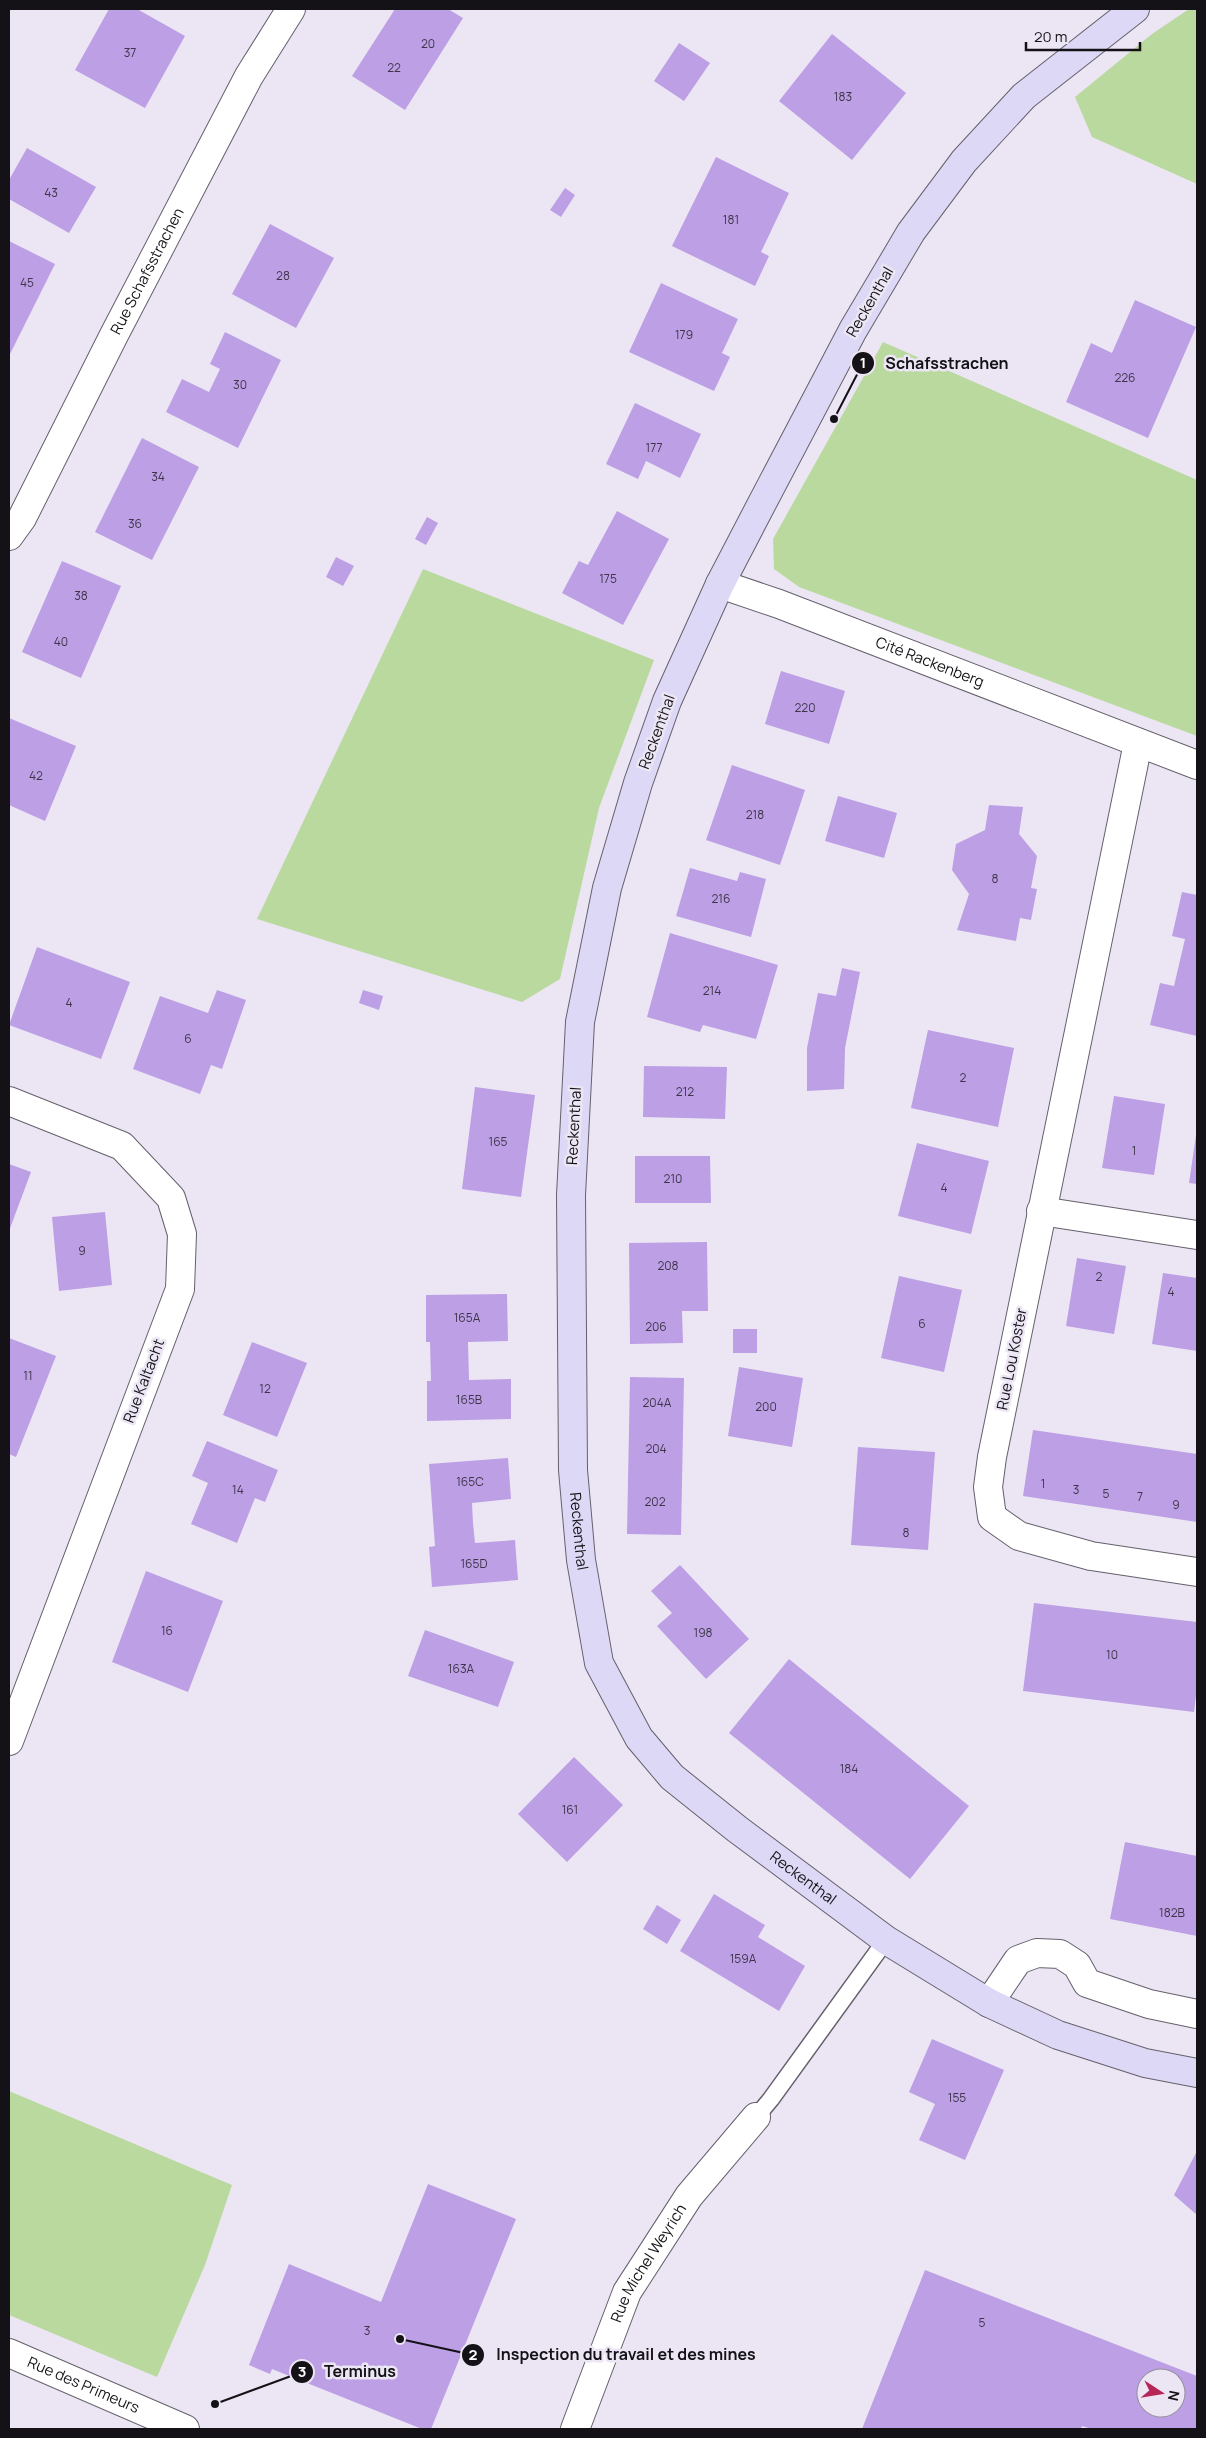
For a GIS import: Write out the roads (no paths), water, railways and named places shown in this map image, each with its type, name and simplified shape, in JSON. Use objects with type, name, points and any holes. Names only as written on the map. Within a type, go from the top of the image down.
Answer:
[{"type":"main road","name":"Reckenthal","points":[[1135,9],[1024,96],[964,161],[910,232],[853,330],[720,584],[667,701],[638,783],[607,888],[580,1022],[571,1204],[573,1470],[581,1560],[599,1663],[639,1738],[680,1783],[886,1940],[989,2002],[1058,2035],[1145,2062],[1197,2073]]},
{"type":"street","name":"Rue Schafsstrachen","points":[[9,536],[22,518],[114,335],[249,76],[291,9]]},
{"type":"street","name":"Cité Rackenberg","points":[[720,584],[779,604],[1197,765]]},
{"type":"street","name":"Rue Lou Koster","points":[[1138,743],[1041,1211],[992,1457],[988,1487],[992,1517],[1019,1536],[1082,1553],[1197,1572]]},
{"type":"street","name":"Rue Kaltacht","points":[[9,1101],[122,1146],[171,1198],[182,1234],[180,1290],[9,1741]]},
{"type":"street","points":[[1041,1211],[1197,1235]]},
{"type":"street","points":[[989,2002],[1018,1960],[1037,1953],[1060,1954],[1076,1965],[1087,1983],[1149,2004],[1197,2014]]},
{"type":"street","name":"Rue Michel Weyrich","points":[[575,2429],[627,2292],[689,2196],[756,2117]]},
{"type":"street","name":"Rue des Primeurs","points":[[9,2353],[185,2429]]},
{"type":"lane","points":[[756,2117],[771,2100],[886,1940]]},
{"type":"place","name":"Schafsstrachen","points":[[834,419]]},
{"type":"place","name":"Inspection du travail et des mines","points":[[400,2339]]},
{"type":"place","name":"Terminus","points":[[215,2404]]}]
